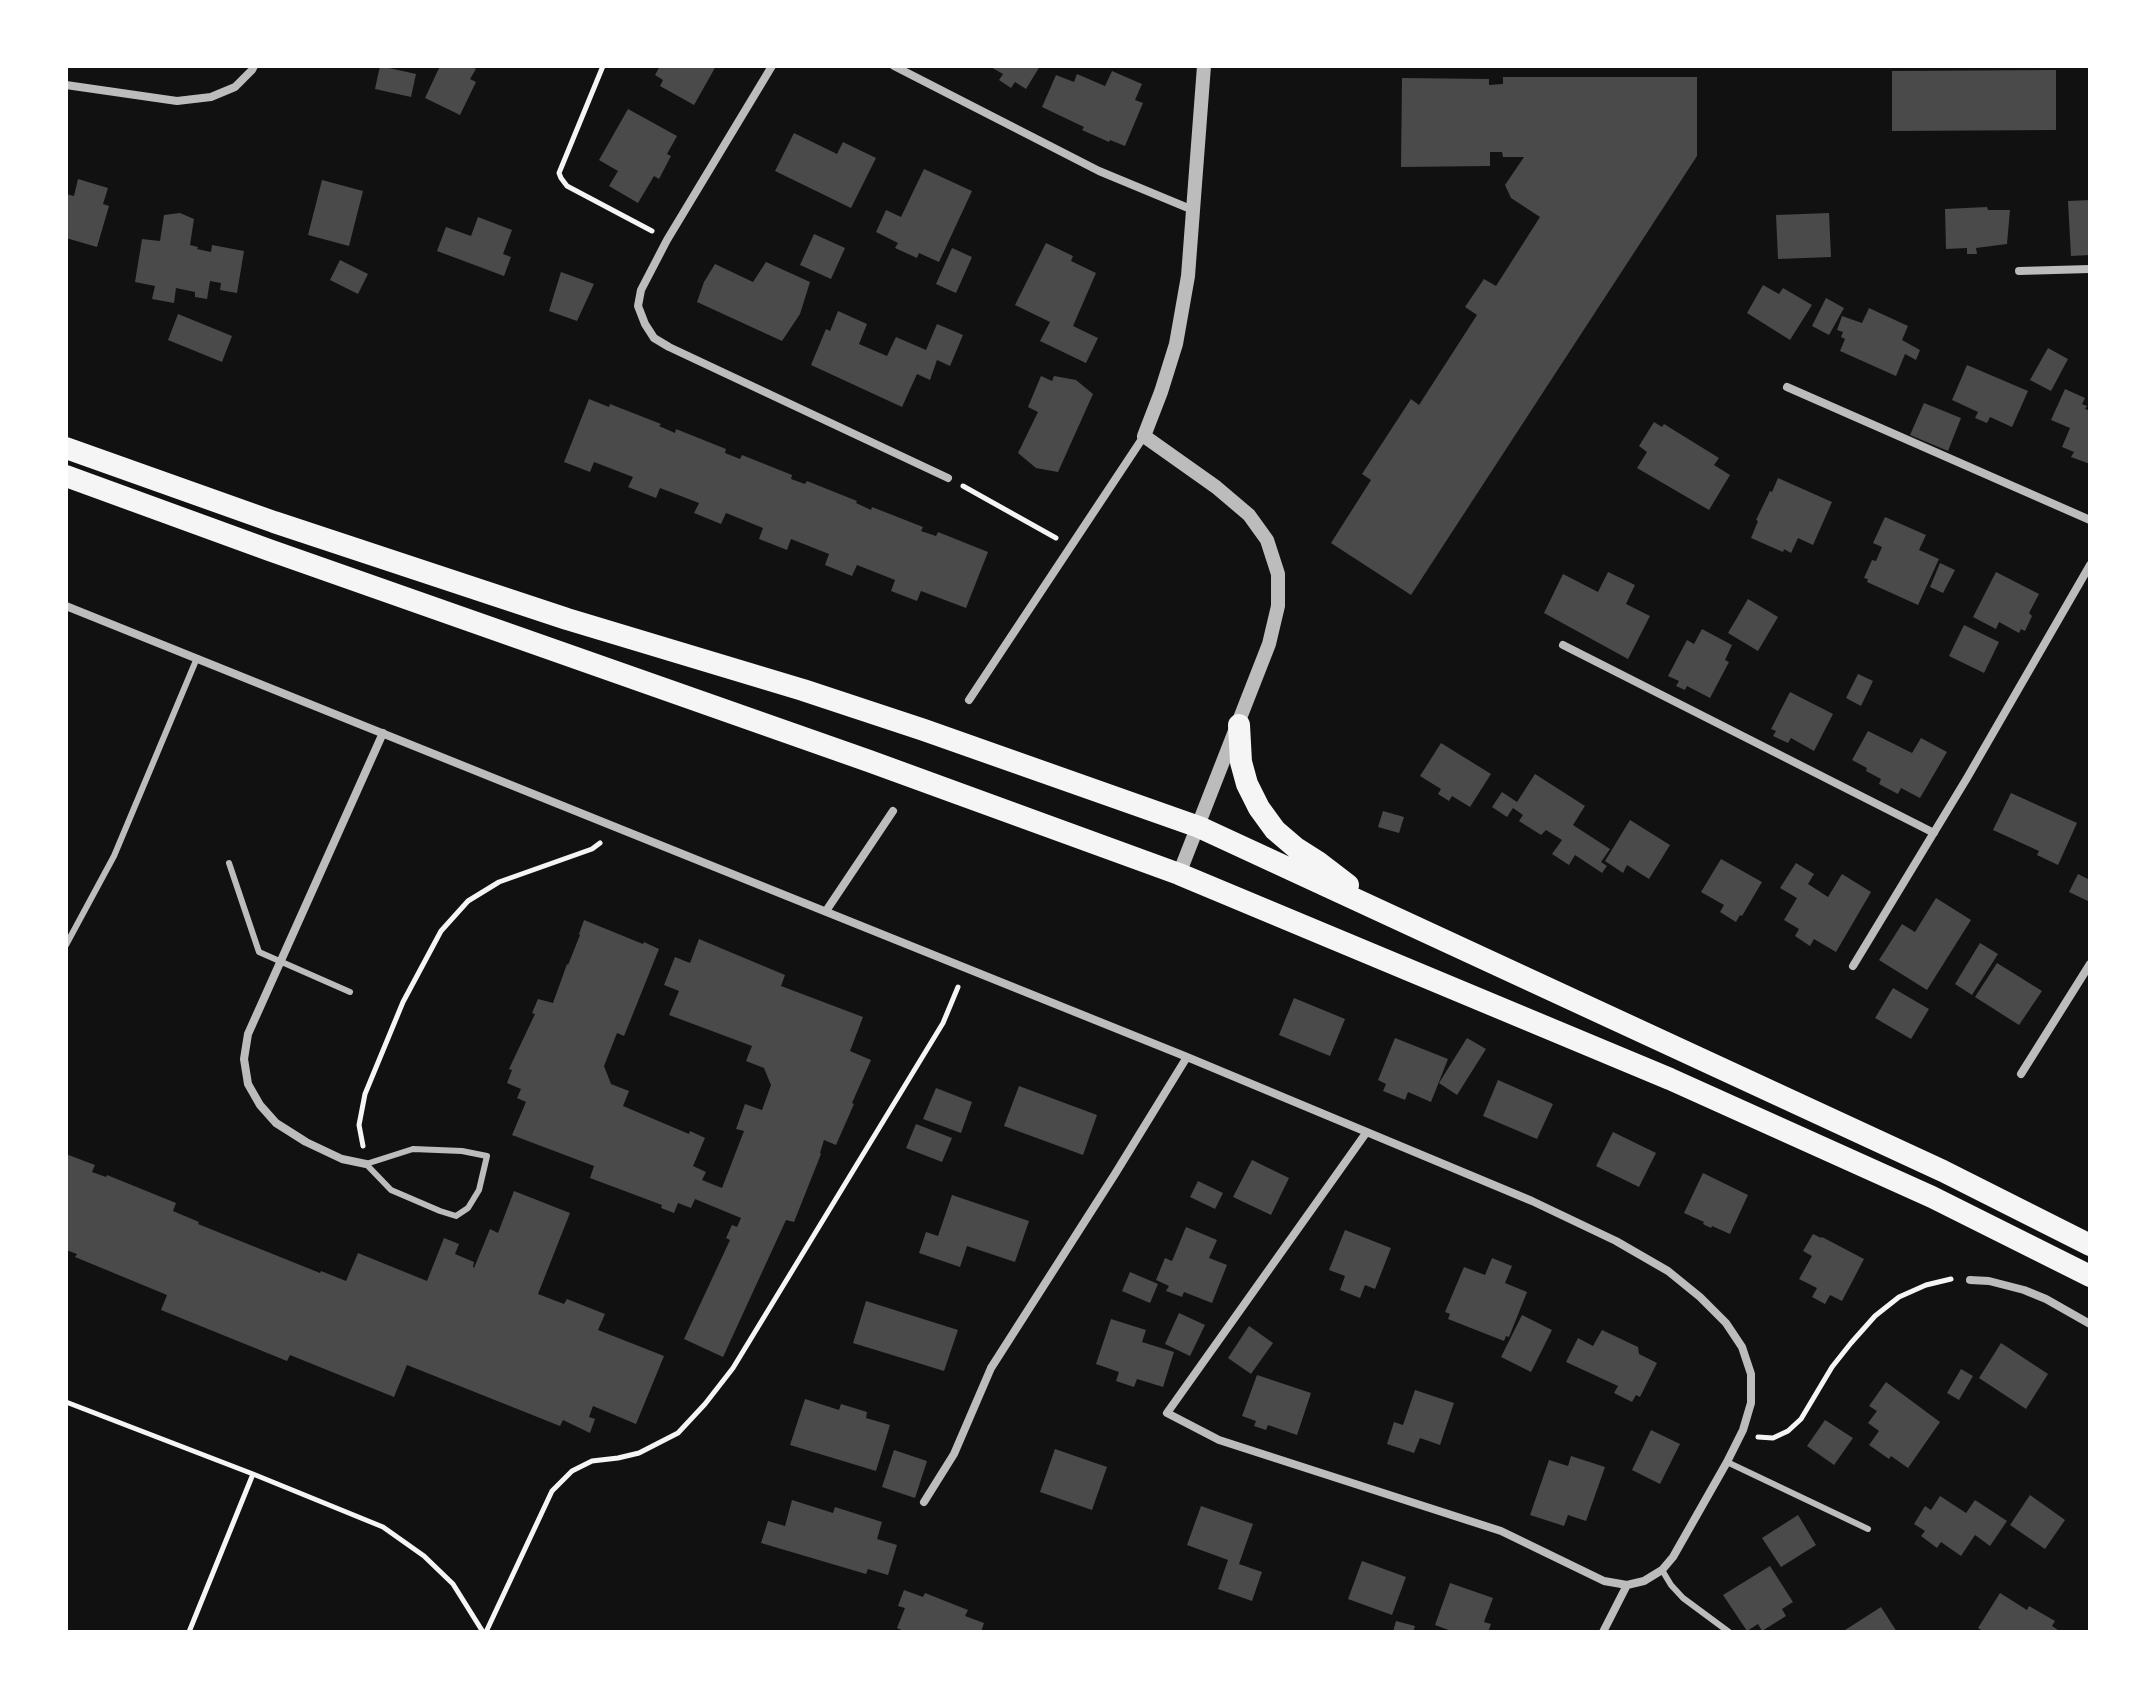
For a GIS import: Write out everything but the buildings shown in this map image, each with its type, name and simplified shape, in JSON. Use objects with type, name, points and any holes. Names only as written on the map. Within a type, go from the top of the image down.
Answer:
[{"type":"highway","points":[[66,448],[274,522],[567,619],[924,730],[1199,827],[1943,1171],[2090,1245]]},
{"type":"highway","points":[[66,476],[1179,874],[1670,1079],[1932,1197],[2090,1276]]},
{"type":"highway","points":[[1239,725],[1241,762],[1247,784],[1275,830],[1377,908]]},
{"type":"street","points":[[66,85],[177,101],[211,97],[235,87],[254,66]]},
{"type":"street","points":[[772,66],[667,240],[641,290],[638,306],[645,324],[654,338],[669,347],[948,478]]},
{"type":"street","points":[[894,66],[1099,171],[1193,210]]},
{"type":"street","points":[[969,700],[1144,436],[1161,392],[1176,344],[1188,276],[1204,66]]},
{"type":"street","points":[[2019,271],[2090,269]]},
{"type":"street","points":[[1787,387],[2090,520]]},
{"type":"street","points":[[1144,436],[1216,487],[1249,515],[1267,540],[1278,574],[1278,606],[1269,644],[1179,874]]},
{"type":"street","points":[[1853,966],[2090,565]]},
{"type":"street","points":[[66,606],[1187,1057],[1532,1201],[1616,1241],[1668,1271],[1726,1323],[1742,1347],[1751,1374],[1751,1403],[1743,1430],[1727,1462],[1673,1557],[1662,1570],[1644,1581],[1627,1585],[1604,1581],[1501,1531],[1219,1440],[1167,1413],[1366,1133]]},
{"type":"street","points":[[1563,645],[1934,833]]},
{"type":"street","points":[[366,1164],[342,1159],[276,1123],[260,1105],[248,1084],[244,1059],[248,1034],[383,733]]},
{"type":"street","points":[[826,911],[893,811]]},
{"type":"street","points":[[2021,1074],[2090,964]]},
{"type":"street","points":[[924,1502],[954,1454],[991,1368],[1187,1057]]},
{"type":"street","points":[[1970,1280],[1989,1281],[2024,1290],[2090,1324]]},
{"type":"street","points":[[1603,1632],[1627,1585]]},
{"type":"lane","points":[[66,945],[114,856],[197,658]]},
{"type":"lane","points":[[229,863],[259,952],[350,992]]},
{"type":"lane","points":[[413,1149],[462,1151],[487,1156],[479,1190],[468,1208],[456,1216],[391,1190],[366,1164],[413,1149]]},
{"type":"lane","points":[[1727,1462],[1868,1529]]},
{"type":"lane","points":[[1662,1570],[1683,1598],[1729,1632]]},
{"type":"path","points":[[603,66],[559,173],[567,186],[667,240]]},
{"type":"path","points":[[948,478],[1047,531],[1070,548]]},
{"type":"path","points":[[366,1164],[359,1125],[365,1094],[403,1002],[441,931],[468,901],[499,882],[592,849],[620,828]]},
{"type":"path","points":[[484,1632],[552,1491],[572,1471],[592,1461],[639,1453],[678,1433],[733,1368],[943,1023],[967,968]]},
{"type":"path","points":[[1743,1430],[1759,1438],[1773,1438],[1788,1431],[1801,1419],[1832,1367],[1875,1316],[1899,1297],[1926,1285],[1952,1279],[1970,1280]]},
{"type":"path","points":[[66,1402],[383,1527],[424,1556],[453,1584],[484,1632]]},
{"type":"path","points":[[189,1632],[253,1474]]}]
